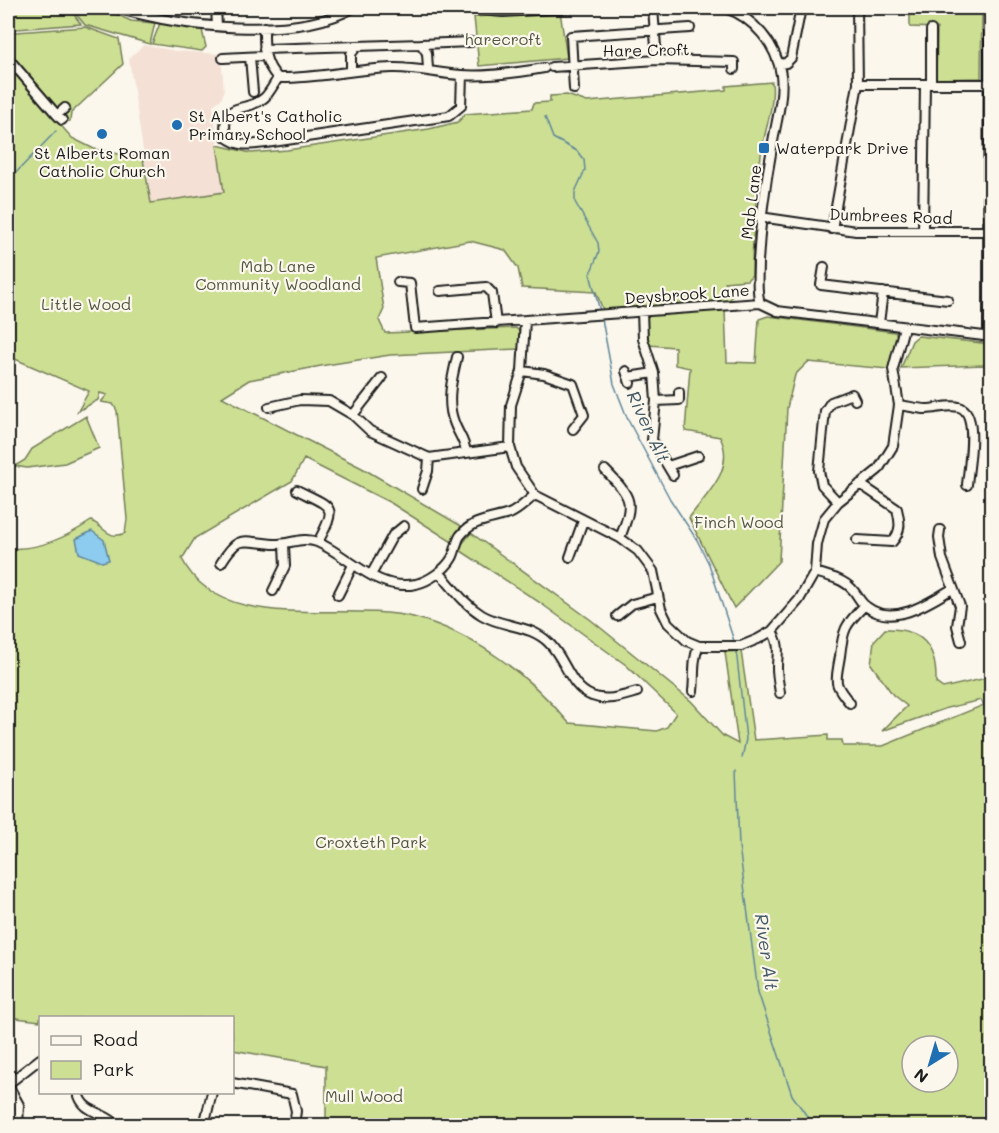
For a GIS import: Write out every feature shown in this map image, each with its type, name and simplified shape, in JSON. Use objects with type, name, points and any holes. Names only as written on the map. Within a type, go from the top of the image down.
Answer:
[{"type":"street","points":[[117,8],[175,21],[217,26],[264,27],[313,22],[353,8]]},
{"type":"street","points":[[216,8],[217,26]]},
{"type":"street","points":[[455,8],[504,12],[571,8]]},
{"type":"street","points":[[653,8],[657,60]]},
{"type":"street","points":[[725,8],[743,17],[757,28],[779,64],[791,58],[801,8]]},
{"type":"street","points":[[832,230],[858,84],[858,8]]},
{"type":"street","points":[[989,8],[986,231],[990,337]]},
{"type":"street","points":[[264,27],[264,52],[268,68],[278,78],[265,98],[234,108],[227,116],[224,125],[226,136],[242,146],[448,117],[461,106],[462,75]]},
{"type":"street","name":"Hare Croft","points":[[572,66],[571,36],[690,28]]},
{"type":"street","points":[[923,231],[931,30]]},
{"type":"street","points":[[223,58],[250,57],[264,52],[357,46],[471,42]]},
{"type":"street","points":[[421,44],[427,53],[428,69]]},
{"type":"street","points":[[351,70],[351,54],[357,46]]},
{"type":"street","points":[[250,57],[253,92]]},
{"type":"street","points":[[8,58],[59,117],[64,108]]},
{"type":"street","name":"Hare Croft","points":[[278,78],[304,79],[351,70],[428,69],[462,75],[657,60],[734,62],[734,69]]},
{"type":"street","name":"Mab Lane","points":[[760,303],[758,285],[760,217],[779,104],[781,82],[779,64]]},
{"type":"street","points":[[572,66],[574,89]]},
{"type":"street","points":[[858,84],[989,84]]},
{"type":"street","name":"Dumbrees Road","points":[[760,217],[832,230],[986,231]]},
{"type":"street","points":[[824,267],[821,285],[948,300]]},
{"type":"street","name":"Deysbrook Lane","points":[[398,282],[410,282],[415,328],[760,303],[777,311],[990,337]]},
{"type":"street","points":[[440,291],[486,286],[492,293],[492,323]]},
{"type":"street","points":[[879,323],[883,292]]},
{"type":"street","points":[[642,311],[643,339],[654,373],[656,400],[652,440],[673,475]]},
{"type":"street","points":[[525,320],[522,370],[511,405],[510,447],[516,467],[535,495],[620,538],[638,551],[653,571],[658,597],[668,623],[675,632],[699,646],[735,646],[758,639],[772,631],[788,615],[815,572],[817,544],[824,519],[838,502],[878,470],[887,459],[893,446],[899,405],[892,369],[904,327]]},
{"type":"street","points":[[457,357],[449,407],[455,425],[465,440],[466,453]]},
{"type":"street","points":[[522,370],[544,374],[573,384],[584,415],[573,429]]},
{"type":"street","points":[[628,377],[654,373]]},
{"type":"street","points":[[353,415],[382,378]]},
{"type":"street","points":[[656,400],[679,400],[679,392]]},
{"type":"street","points":[[838,502],[822,484],[819,471],[825,411],[831,402],[852,394],[855,400]]},
{"type":"street","points":[[269,407],[300,400],[329,401],[353,415],[369,431],[429,458],[510,447]]},
{"type":"street","points":[[899,405],[924,409],[958,406],[965,410],[969,416],[972,434],[967,486]]},
{"type":"street","points":[[668,466],[698,456]]},
{"type":"street","points":[[422,489],[428,471],[429,458]]},
{"type":"street","points":[[605,470],[629,498],[631,510],[620,538]]},
{"type":"street","points":[[857,540],[892,542],[898,536],[900,524],[897,509],[860,484]]},
{"type":"street","points":[[297,490],[325,504],[330,511],[331,518],[318,542]]},
{"type":"street","points":[[221,563],[232,546],[245,539],[284,545],[304,539],[318,542],[353,565],[394,585],[417,584],[440,572],[452,558],[460,536],[483,519],[510,514],[535,495]]},
{"type":"street","points":[[570,557],[583,521]]},
{"type":"street","points":[[371,575],[393,535],[404,526]]},
{"type":"street","points":[[928,538],[939,534],[952,589],[960,606],[957,626],[961,641]]},
{"type":"street","points":[[273,591],[285,566],[284,545]]},
{"type":"street","points":[[338,595],[353,565]]},
{"type":"street","points":[[440,572],[463,602],[483,616],[531,629],[549,642],[562,658],[567,671],[591,696],[615,699],[637,692]]},
{"type":"street","points":[[815,572],[837,579],[851,587],[864,606],[883,614],[907,612],[926,605],[952,589]]},
{"type":"street","points":[[617,616],[632,604],[658,597]]},
{"type":"street","points":[[850,703],[836,687],[835,675],[840,638],[844,627],[864,606]]},
{"type":"street","points":[[772,631],[778,642],[780,653],[777,667],[780,693]]},
{"type":"street","points":[[693,691],[695,672],[693,658],[699,646]]},
{"type":"street","points":[[18,1125],[19,1105],[8,1085],[39,1060]]},
{"type":"street","points":[[234,1083],[292,1094],[296,1111],[294,1125]]},
{"type":"street","points":[[79,1094],[86,1107],[106,1115],[118,1125]]},
{"type":"street","points":[[204,1125],[212,1094]]},
{"type":"shaded area","name":"St Albert's Catholic Primary School","points":[[144,45],[176,51],[221,54],[224,92],[221,99],[213,105],[224,192],[151,203],[129,58]]},
{"type":"green space","points":[[12,8],[69,8],[81,24],[17,29],[8,27],[8,11]]},
{"type":"green space","points":[[71,8],[90,8],[131,21],[155,23],[150,44],[85,25]]},
{"type":"green space","points":[[910,8],[979,8],[982,10],[981,78],[936,79],[937,28],[910,27]]},
{"type":"green space","name":"harecroft","points":[[560,11],[567,58],[479,66],[474,17]]},
{"type":"green space","points":[[160,23],[202,30],[206,47],[202,51],[152,44]]},
{"type":"green space","points":[[85,27],[119,39],[123,64],[71,113],[70,121],[66,122],[61,108],[56,108],[8,57],[8,29],[16,32]]},
{"type":"green space","name":"Croxteth Park","points":[[8,66],[72,138],[94,149],[143,159],[151,203],[224,192],[217,145],[251,153],[287,150],[429,129],[458,122],[465,114],[532,109],[534,103],[550,102],[550,96],[567,95],[587,102],[726,90],[726,86],[772,82],[772,101],[762,146],[757,185],[752,275],[747,280],[725,282],[732,295],[729,302],[603,310],[596,292],[522,288],[518,268],[505,250],[470,241],[376,258],[384,309],[379,320],[385,333],[516,328],[520,332],[519,349],[390,355],[326,365],[249,380],[222,397],[362,468],[463,527],[452,542],[391,503],[304,459],[292,481],[195,538],[182,559],[200,583],[225,599],[254,607],[286,611],[384,613],[413,617],[457,633],[499,658],[518,673],[537,689],[569,723],[657,731],[667,727],[676,713],[626,665],[539,602],[458,549],[471,533],[591,620],[691,701],[723,736],[738,744],[725,652],[741,651],[754,740],[828,735],[828,740],[842,740],[843,746],[883,746],[984,705],[981,700],[947,708],[882,731],[907,706],[893,695],[871,664],[874,641],[885,629],[909,632],[925,642],[934,659],[936,683],[943,688],[991,677],[991,1125],[326,1125],[326,1066],[234,1050],[234,1016],[39,1016],[39,1021],[8,1017],[8,548],[30,547],[51,542],[91,521],[110,534],[119,535],[125,533],[127,519],[117,411],[113,404],[101,402],[107,395],[100,393],[98,400],[78,411],[89,391],[8,356]]},
{"type":"green space","name":"Finch Wood","points":[[725,310],[727,362],[756,363],[759,319],[768,316],[895,332],[899,337],[889,369],[808,362],[795,375],[787,408],[779,561],[734,608],[689,518],[717,480],[722,470],[724,449],[720,437],[685,431],[690,368],[675,365],[675,347],[649,345],[645,319],[649,314]]},
{"type":"green space","points":[[918,336],[991,344],[991,378],[985,365],[901,368],[912,341]]},
{"type":"green space","points":[[86,416],[99,448],[65,463],[27,468],[15,466],[25,460],[32,449]]},
{"type":"water","points":[[92,531],[104,540],[109,560],[102,562],[79,553],[76,539]]},
{"type":"waterway","name":"River Alt","points":[[545,117],[553,138],[577,151],[584,160],[585,170],[575,192],[575,202],[598,243],[599,252],[590,274],[600,311]]},
{"type":"waterway","points":[[8,181],[56,131]]},
{"type":"waterway","name":"River Alt","points":[[602,319],[614,384],[628,420],[670,499],[697,540],[709,564],[734,641]]},
{"type":"waterway","name":"River Alt","points":[[736,649],[746,739],[742,758]]},
{"type":"waterway","name":"River Alt","points":[[736,771],[739,846],[758,992],[792,1095],[814,1126]]},
{"type":"place","name":"St Albert's Catholic Primary School","points":[[177,125]]},
{"type":"place","name":"St Alberts Roman Catholic Church","points":[[102,134]]},
{"type":"place","name":"Waterpark Drive","points":[[764,148]]},
{"type":"park label","name":"Mab Lane Community Woodland","points":[[278,275]]},
{"type":"park label","name":"Little Wood","points":[[86,304]]},
{"type":"park label","name":"Mull Wood","points":[[364,1096]]}]
